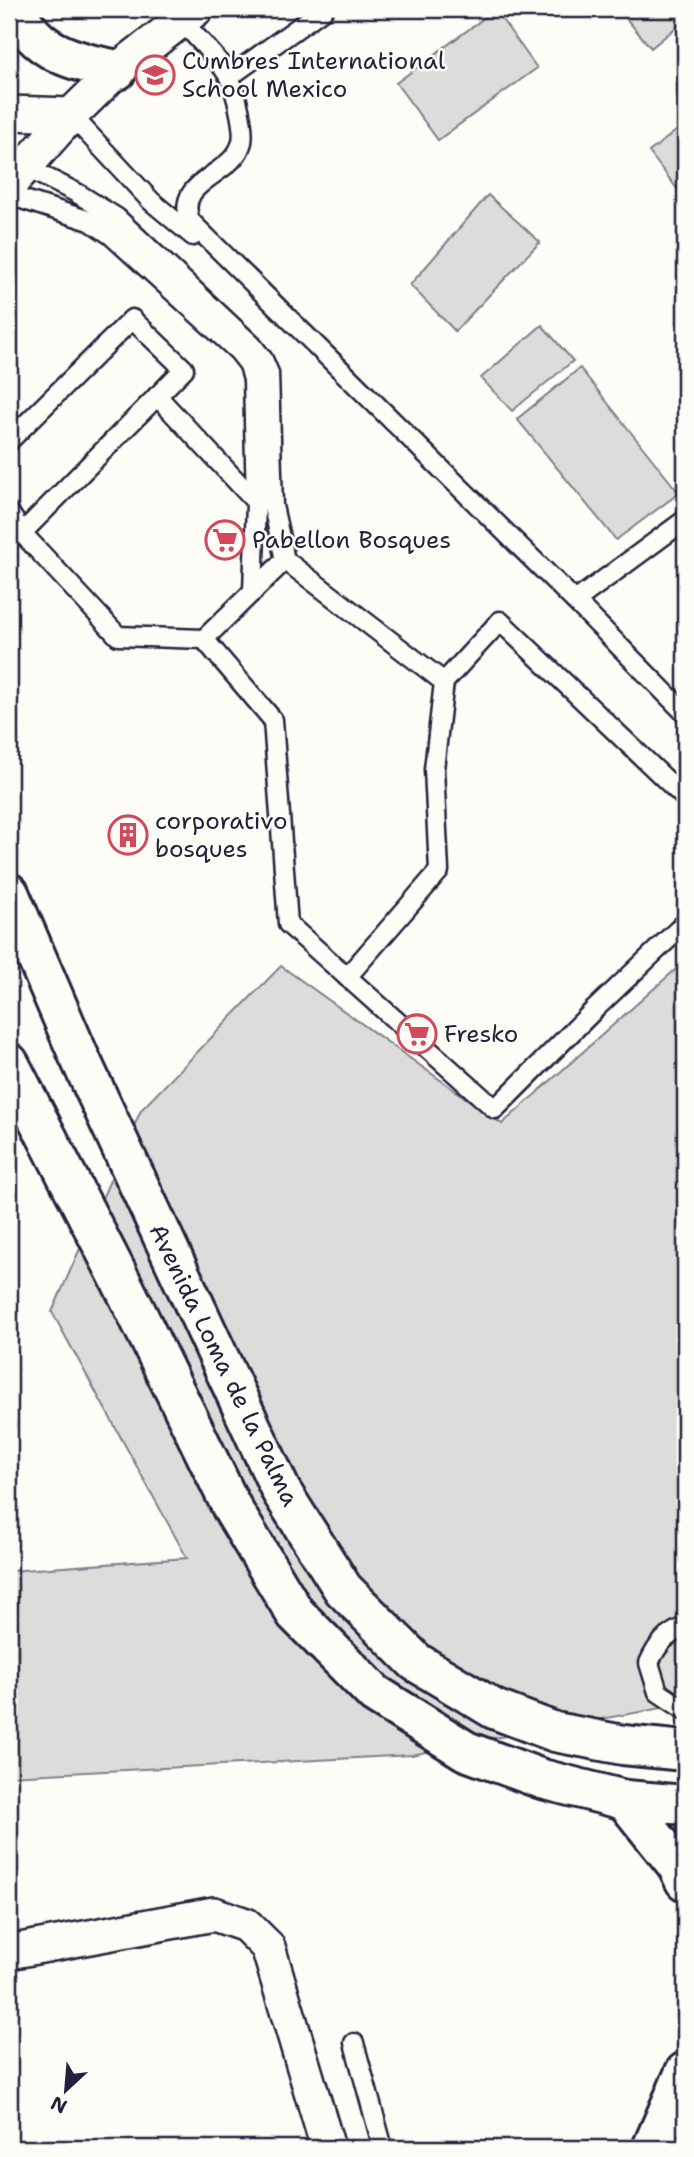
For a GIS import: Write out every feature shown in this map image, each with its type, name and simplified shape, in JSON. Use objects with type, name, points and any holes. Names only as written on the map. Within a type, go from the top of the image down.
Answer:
[{"type":"main road","points":[[16,9],[43,46],[73,61],[117,70]]},
{"type":"main road","name":"Avenida Loma de la Palma","points":[[9,893],[78,1054],[281,1491],[343,1588],[415,1662],[494,1709],[555,1732],[623,1745],[685,1751]]},
{"type":"main road","points":[[17,1078],[126,1290],[233,1510],[295,1614],[375,1694],[466,1751],[542,1779],[625,1800],[685,1805]]},
{"type":"main road","points":[[625,1800],[677,1865],[685,1881]]},
{"type":"main road","points":[[652,2148],[685,2072]]},
{"type":"street","points":[[14,182],[71,115],[117,70],[189,14]]},
{"type":"street","points":[[9,113],[71,115]]},
{"type":"street","points":[[9,1952],[214,1914],[246,1925],[268,1947],[328,2148]]},
{"type":"lane","points":[[229,77],[324,9]]},
{"type":"lane","points":[[189,14],[229,77],[243,130],[242,145],[232,158],[190,194],[185,208],[190,221],[685,713]]},
{"type":"lane","points":[[71,115],[151,201],[178,221],[432,473]]},
{"type":"lane","points":[[14,182],[100,228],[238,351],[249,365],[253,380],[256,502],[253,592]]},
{"type":"lane","points":[[14,182],[77,193],[117,218],[252,345],[263,359],[269,373],[273,506],[285,560],[444,681]]},
{"type":"lane","points":[[9,441],[132,319],[184,369],[22,533]]},
{"type":"lane","points":[[157,396],[256,502]]},
{"type":"lane","points":[[9,512],[22,533],[118,636],[204,639],[285,560]]},
{"type":"lane","points":[[575,601],[685,520]]},
{"type":"lane","points":[[347,978],[439,871],[434,769],[444,681],[500,621],[685,798]]},
{"type":"lane","points":[[204,639],[272,720],[288,924],[495,1109],[685,923]]},
{"type":"lane","points":[[685,1627],[672,1632],[656,1647],[649,1663],[658,1692],[685,1710]]},
{"type":"lane","points":[[354,2043],[383,2148]]},
{"type":"shaded area","points":[[633,9],[685,9],[685,20],[651,48],[624,16]]},
{"type":"shaded area","points":[[495,10],[537,68],[438,140],[396,83]]},
{"type":"shaded area","points":[[685,124],[685,199],[649,152]]},
{"type":"shaded area","points":[[488,195],[540,242],[455,331],[410,285]]},
{"type":"shaded area","points":[[542,325],[573,361],[512,411],[481,378]]},
{"type":"shaded area","points":[[580,368],[679,493],[616,540],[517,419]]},
{"type":"shaded area","points":[[685,961],[685,1704],[412,1755],[9,1776],[9,1571],[187,1558],[52,1312],[141,1110],[281,966],[502,1124]]},
{"type":"place","name":"Cumbres International School Mexico","points":[[155,75]]},
{"type":"place","name":"Pabellon Bosques","points":[[225,540]]},
{"type":"place","name":"corporativo bosques","points":[[128,835]]},
{"type":"place","name":"Fresko","points":[[417,1034]]}]
